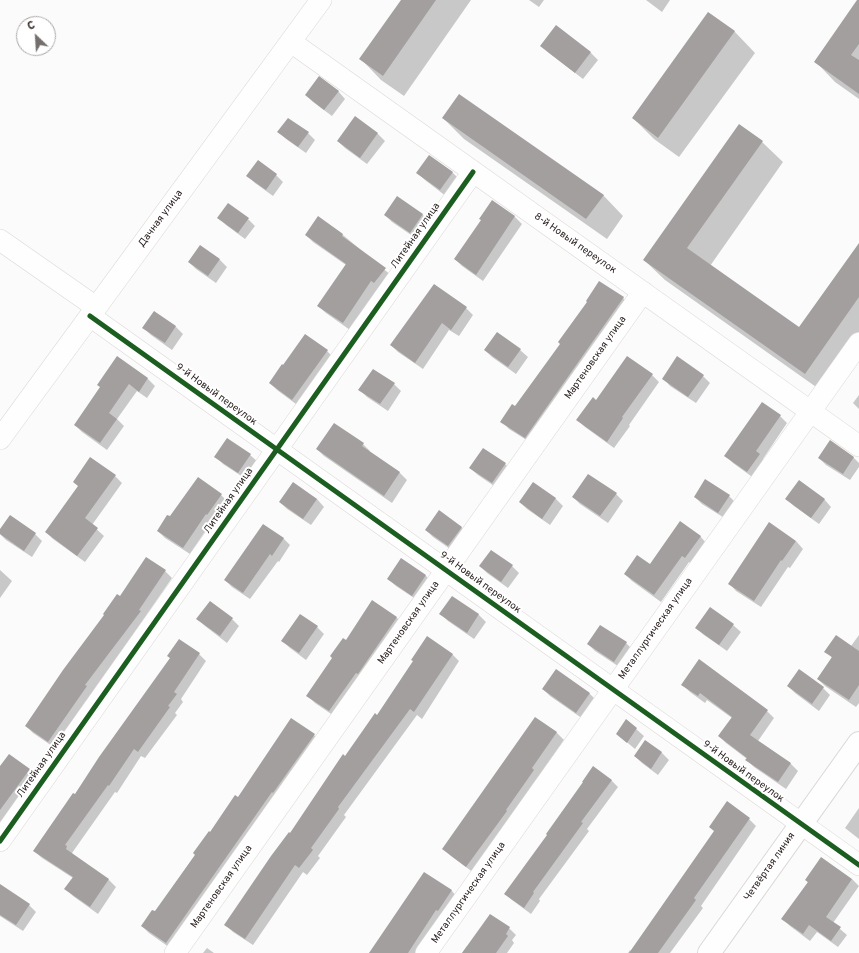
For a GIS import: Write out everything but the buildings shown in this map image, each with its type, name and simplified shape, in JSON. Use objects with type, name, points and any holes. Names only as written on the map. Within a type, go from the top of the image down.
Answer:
[{"type":"street","name":"Дачная улица","points":[[0,439],[321,0]]},
{"type":"street","name":"8-й Новый переулок","points":[[291,42],[859,446]]},
{"type":"street","name":"Литейная улица","points":[[0,841],[473,172]]},
{"type":"street","name":"9-й Новый переулок","points":[[0,240],[93,312],[277,449],[859,865]]},
{"type":"street","name":"Мартеновская улица","points":[[175,953],[643,292]]},
{"type":"street","name":"Металлургическая улица","points":[[426,953],[859,343]]},
{"type":"street","name":"Четвёртая линия","points":[[709,953],[859,743]]},
{"type":"cycle path","points":[[0,841],[473,172]]},
{"type":"cycle path","points":[[90,316],[859,865]]}]
